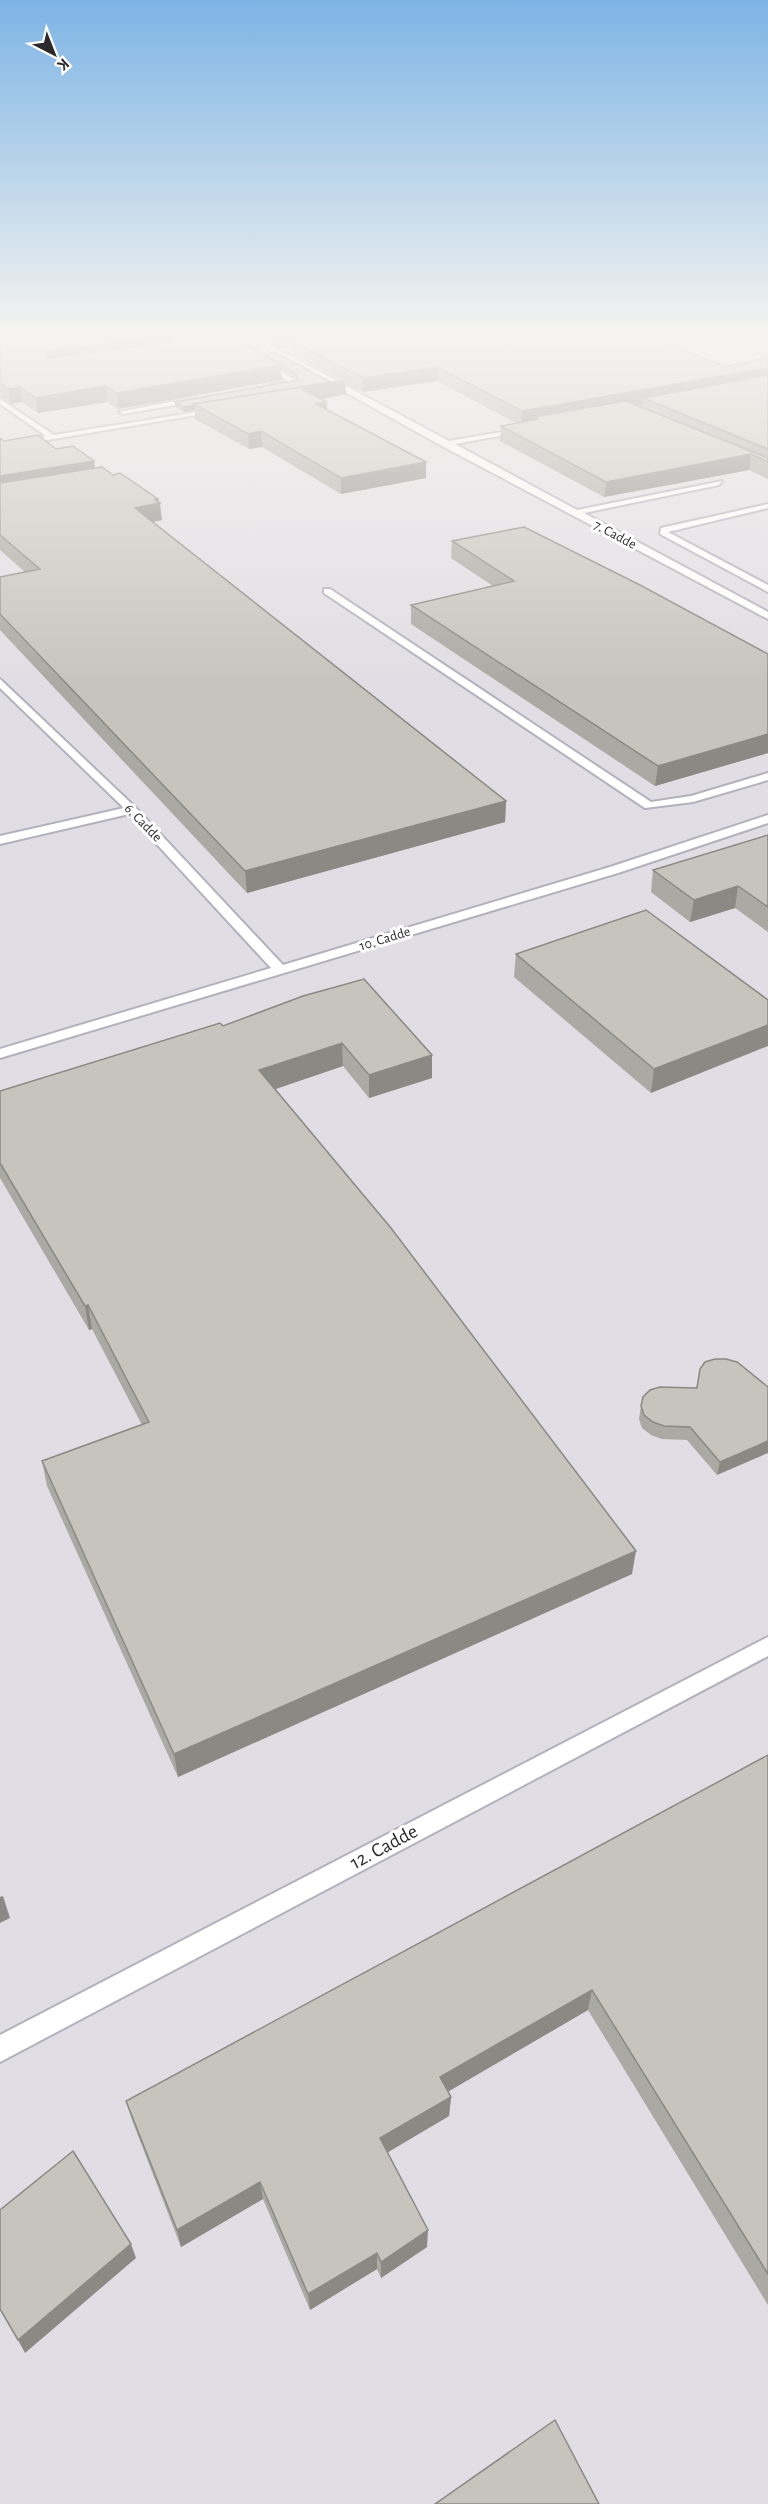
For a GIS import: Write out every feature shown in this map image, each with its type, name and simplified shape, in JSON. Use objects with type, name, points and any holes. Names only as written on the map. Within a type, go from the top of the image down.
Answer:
[{"type":"lane","name":"7. Cadde","points":[[456,450],[768,616]]},
{"type":"lane","points":[[574,513],[719,483]]},
{"type":"lane","points":[[768,506],[664,530],[664,534],[768,590]]},
{"type":"lane","points":[[327,591],[649,806],[693,798],[768,776]]},
{"type":"lane","name":"6. Cadde","points":[[0,682],[132,810],[280,970]]},
{"type":"lane","points":[[0,840],[132,810]]},
{"type":"lane","name":"10. Cadde","points":[[0,1054],[614,870],[768,819]]},
{"type":"lane","name":"12. Cadde","points":[[0,2049],[768,1646]]},
{"type":"shaded area","points":[[0,450],[768,450],[768,2504],[0,2504]]},
{"type":"building","points":[[0,450],[78,450],[94,461],[0,476]]},
{"type":"building","points":[[293,450],[403,450],[426,462],[341,478]]},
{"type":"building","points":[[546,450],[748,450],[768,458],[768,462],[751,454],[606,482]]},
{"type":"building","points":[[102,467],[113,475],[120,473],[158,499],[155,500],[160,503],[135,508],[506,801],[245,871],[0,614],[0,577],[40,569],[0,535],[0,483]]},
{"type":"building","points":[[524,527],[640,585],[768,654],[768,734],[658,766],[411,605],[514,581],[452,541]]},
{"type":"building","points":[[768,835],[768,907],[738,886],[694,900],[653,870]]},
{"type":"building","points":[[646,910],[768,1000],[768,1025],[654,1069],[516,954]]},
{"type":"building","points":[[364,979],[432,1055],[369,1075],[342,1043],[259,1070],[391,1228],[636,1551],[174,1754],[42,1461],[149,1422],[88,1305],[85,1306],[0,1163],[0,1091],[220,1023],[223,1026],[303,996]]},
{"type":"building","points":[[715,1359],[737,1362],[768,1387],[768,1441],[720,1462],[690,1427],[664,1426],[653,1422],[644,1415],[641,1406],[643,1397],[650,1390],[660,1387],[697,1388],[700,1369],[705,1362]]},
{"type":"building","points":[[768,1755],[768,2274],[592,1990],[440,2077],[451,2097],[380,2138],[428,2230],[381,2262],[377,2253],[308,2294],[260,2182],[177,2230],[126,2101]]},
{"type":"building","points":[[73,2151],[131,2244],[18,2340],[0,2309],[0,2210]]},
{"type":"building","points":[[555,2420],[599,2504],[435,2504]]}]
